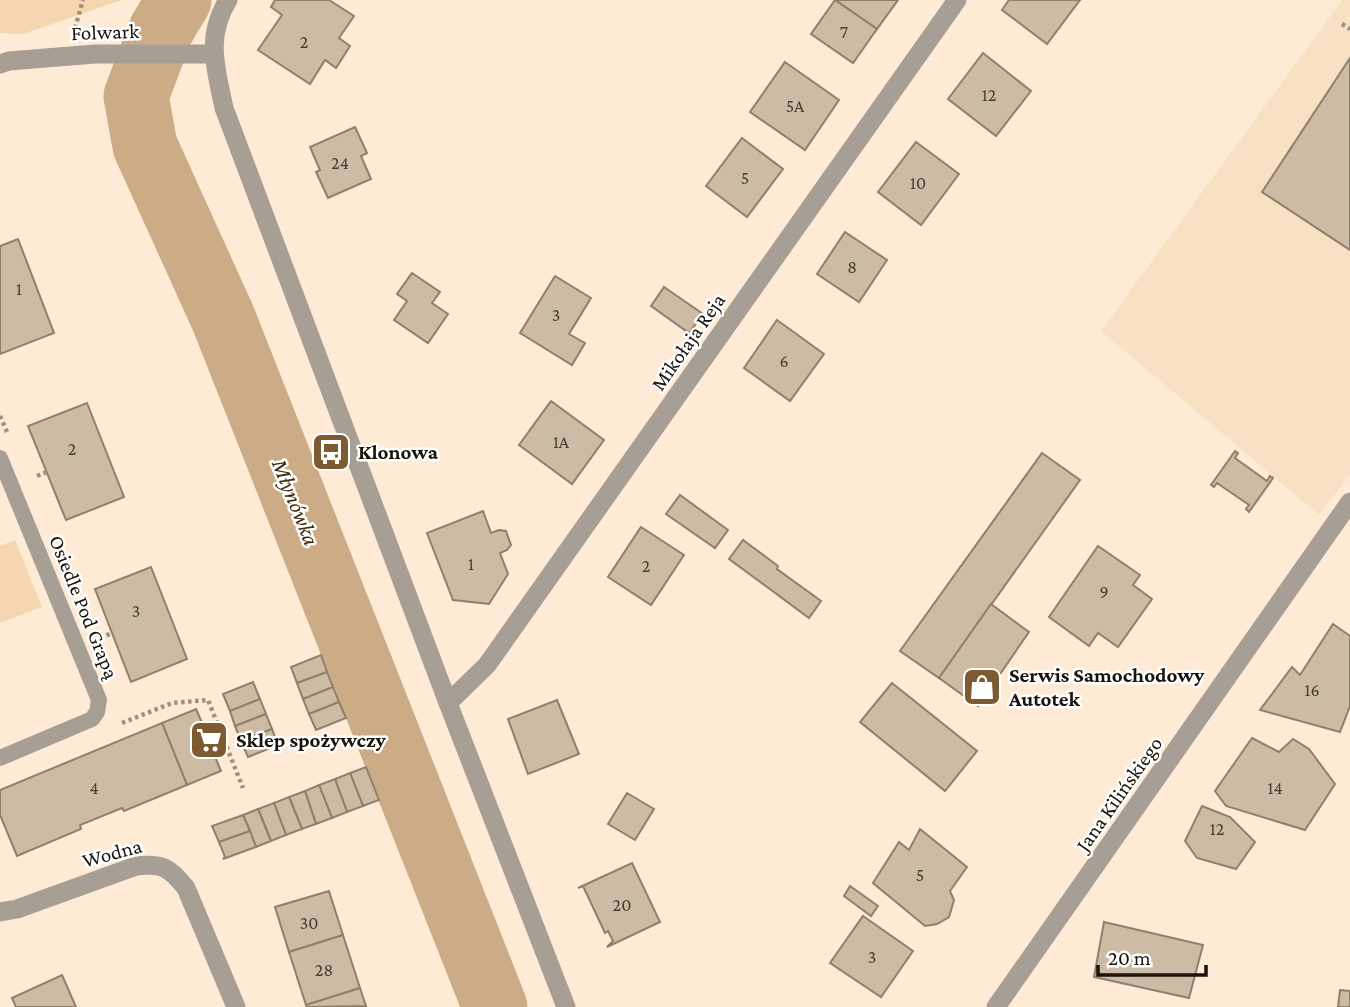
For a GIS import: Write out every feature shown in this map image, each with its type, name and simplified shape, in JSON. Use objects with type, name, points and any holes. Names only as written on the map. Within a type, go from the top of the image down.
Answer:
[{"type":"street","points":[[228,0],[219,14],[213,54],[224,108],[448,703],[566,1007]]},
{"type":"street","name":"Mikołaja Reja","points":[[448,703],[487,665],[957,0]]},
{"type":"street","name":"Folwark","points":[[3,62],[95,54],[213,54]]},
{"type":"street","name":"Jana Kilińskiego","points":[[996,1007],[1350,502]]},
{"type":"street","name":"Wodna","points":[[0,912],[17,909],[136,866],[155,864],[173,872],[186,888],[236,1007]]},
{"type":"lane","name":"Osiedle Pod Grapą","points":[[0,458],[99,700],[97,712],[92,719],[0,758]]},
{"type":"path","points":[[1342,24],[1350,29]]},
{"type":"path","points":[[112,727],[172,704],[208,700],[243,788]]},
{"type":"shaded area","points":[[0,0],[122,0],[23,34],[0,33]]},
{"type":"shaded area","points":[[1342,0],[1350,0],[1350,475],[1319,515],[1101,331]]},
{"type":"shaded area","points":[[15,540],[42,607],[0,623],[0,546]]},
{"type":"building","points":[[275,0],[329,0],[354,16],[339,38],[350,46],[336,68],[325,60],[310,84],[258,50],[282,15],[271,7]]},
{"type":"building","points":[[835,0],[898,0],[877,29]]},
{"type":"building","points":[[835,0],[877,29],[853,63],[811,34]]},
{"type":"building","points":[[1009,0],[1080,0],[1047,44],[1002,10]]},
{"type":"building","points":[[983,53],[1031,91],[996,136],[948,99]]},
{"type":"building","points":[[1350,58],[1350,250],[1262,192]]},
{"type":"building","points":[[785,62],[839,100],[805,150],[750,112]]},
{"type":"building","points":[[355,127],[367,153],[361,156],[371,179],[328,198],[316,172],[320,170],[310,147]]},
{"type":"building","points":[[742,138],[783,169],[747,217],[706,186]]},
{"type":"building","points":[[916,142],[959,174],[921,225],[878,192]]},
{"type":"building","points":[[845,232],[887,260],[859,302],[817,274]]},
{"type":"building","points":[[18,239],[54,333],[0,354],[0,246]]},
{"type":"building","points":[[412,273],[440,292],[432,303],[448,314],[428,343],[394,320],[407,301],[397,294]]},
{"type":"building","points":[[555,276],[591,298],[569,334],[585,343],[572,365],[520,333]]},
{"type":"building","points":[[664,287],[703,314],[689,333],[651,306]]},
{"type":"building","points":[[777,320],[824,354],[790,401],[744,368]]},
{"type":"building","points":[[551,401],[604,440],[572,484],[519,445]]},
{"type":"building","points":[[87,403],[124,497],[66,520],[28,426]]},
{"type":"building","points":[[1235,451],[1238,453],[1235,458],[1267,481],[1270,476],[1273,478],[1249,512],[1246,509],[1249,505],[1217,483],[1214,487],[1211,485]]},
{"type":"building","points":[[1042,453],[1080,480],[939,678],[900,651]]},
{"type":"building","points":[[680,495],[728,530],[715,548],[666,514]]},
{"type":"building","points":[[483,511],[491,533],[506,531],[511,545],[500,553],[508,574],[489,604],[453,600],[427,533]]},
{"type":"building","points":[[641,527],[684,555],[651,605],[608,577]]},
{"type":"building","points":[[743,540],[821,601],[809,618],[729,559]]},
{"type":"building","points":[[1098,546],[1140,575],[1133,585],[1152,599],[1118,647],[1098,633],[1089,646],[1049,617]]},
{"type":"building","points":[[151,567],[187,659],[131,682],[95,589]]},
{"type":"building","points":[[991,604],[1029,632],[978,706],[939,678]]},
{"type":"building","points":[[1333,624],[1350,636],[1350,706],[1340,732],[1260,710],[1292,667],[1300,675]]},
{"type":"building","points":[[321,655],[327,672],[297,683],[291,667]]},
{"type":"building","points":[[327,672],[333,687],[303,699],[297,683]]},
{"type":"building","points":[[253,682],[260,699],[230,711],[223,694]]},
{"type":"building","points":[[892,683],[977,751],[945,791],[860,722]]},
{"type":"building","points":[[333,687],[339,702],[309,714],[303,699]]},
{"type":"building","points":[[260,699],[266,714],[235,726],[230,711]]},
{"type":"building","points":[[557,700],[579,754],[528,774],[508,719]]},
{"type":"building","points":[[339,702],[346,718],[316,730],[309,714]]},
{"type":"building","points":[[196,709],[203,725],[210,722],[221,749],[213,752],[221,771],[187,785],[162,723]]},
{"type":"building","points":[[266,714],[272,729],[241,741],[235,726]]},
{"type":"building","points":[[162,723],[187,785],[124,811],[122,808],[80,825],[81,829],[17,856],[0,815],[0,790]]},
{"type":"building","points":[[272,729],[278,745],[248,757],[241,741]]},
{"type":"building","points":[[1252,738],[1279,752],[1293,739],[1309,749],[1335,784],[1305,830],[1226,806],[1215,791]]},
{"type":"building","points":[[366,767],[379,800],[363,806],[350,773]]},
{"type":"building","points":[[350,773],[363,806],[347,812],[335,779]]},
{"type":"building","points":[[335,779],[347,812],[332,818],[319,785]]},
{"type":"building","points":[[319,785],[332,818],[316,824],[305,791]]},
{"type":"building","points":[[305,791],[316,824],[302,829],[289,797]]},
{"type":"building","points":[[627,793],[654,809],[635,840],[608,824]]},
{"type":"building","points":[[289,797],[302,829],[286,835],[274,803]]},
{"type":"building","points":[[274,803],[286,835],[271,841],[258,809]]},
{"type":"building","points":[[1202,806],[1230,817],[1255,842],[1236,869],[1197,858],[1185,841]]},
{"type":"building","points":[[258,809],[271,841],[256,847],[243,815]]},
{"type":"building","points":[[243,815],[250,831],[219,842],[212,826]]},
{"type":"building","points":[[920,829],[967,867],[950,891],[954,900],[949,917],[937,924],[925,926],[873,883],[899,842],[909,850]]},
{"type":"building","points":[[250,831],[256,847],[223,859],[225,857],[219,842]]},
{"type":"building","points":[[632,863],[660,922],[607,947],[613,941],[608,931],[605,933],[583,886],[578,888]]},
{"type":"building","points":[[850,886],[878,906],[871,916],[844,896]]},
{"type":"building","points":[[329,891],[343,935],[289,952],[275,907]]},
{"type":"building","points":[[863,916],[913,951],[881,997],[830,963]]},
{"type":"building","points":[[1104,922],[1203,945],[1189,998],[1094,977]]},
{"type":"building","points":[[343,935],[360,988],[306,1005],[289,952]]},
{"type":"building","points":[[62,975],[76,1007],[16,1007],[12,998]]},
{"type":"building","points":[[360,988],[366,1006],[306,1005]]},
{"type":"building","points":[[1340,990],[1350,991],[1350,1007],[1338,1007]]},
{"type":"waterway","name":"Młynówka","points":[[179,0],[161,30],[136,96],[145,146],[223,318],[495,1007]]},
{"type":"place","name":"Klonowa","points":[[331,452]]},
{"type":"place","name":"Serwis Samochodowy Autotek","points":[[982,687]]},
{"type":"place","name":"Sklep spożywczy","points":[[209,740]]}]
